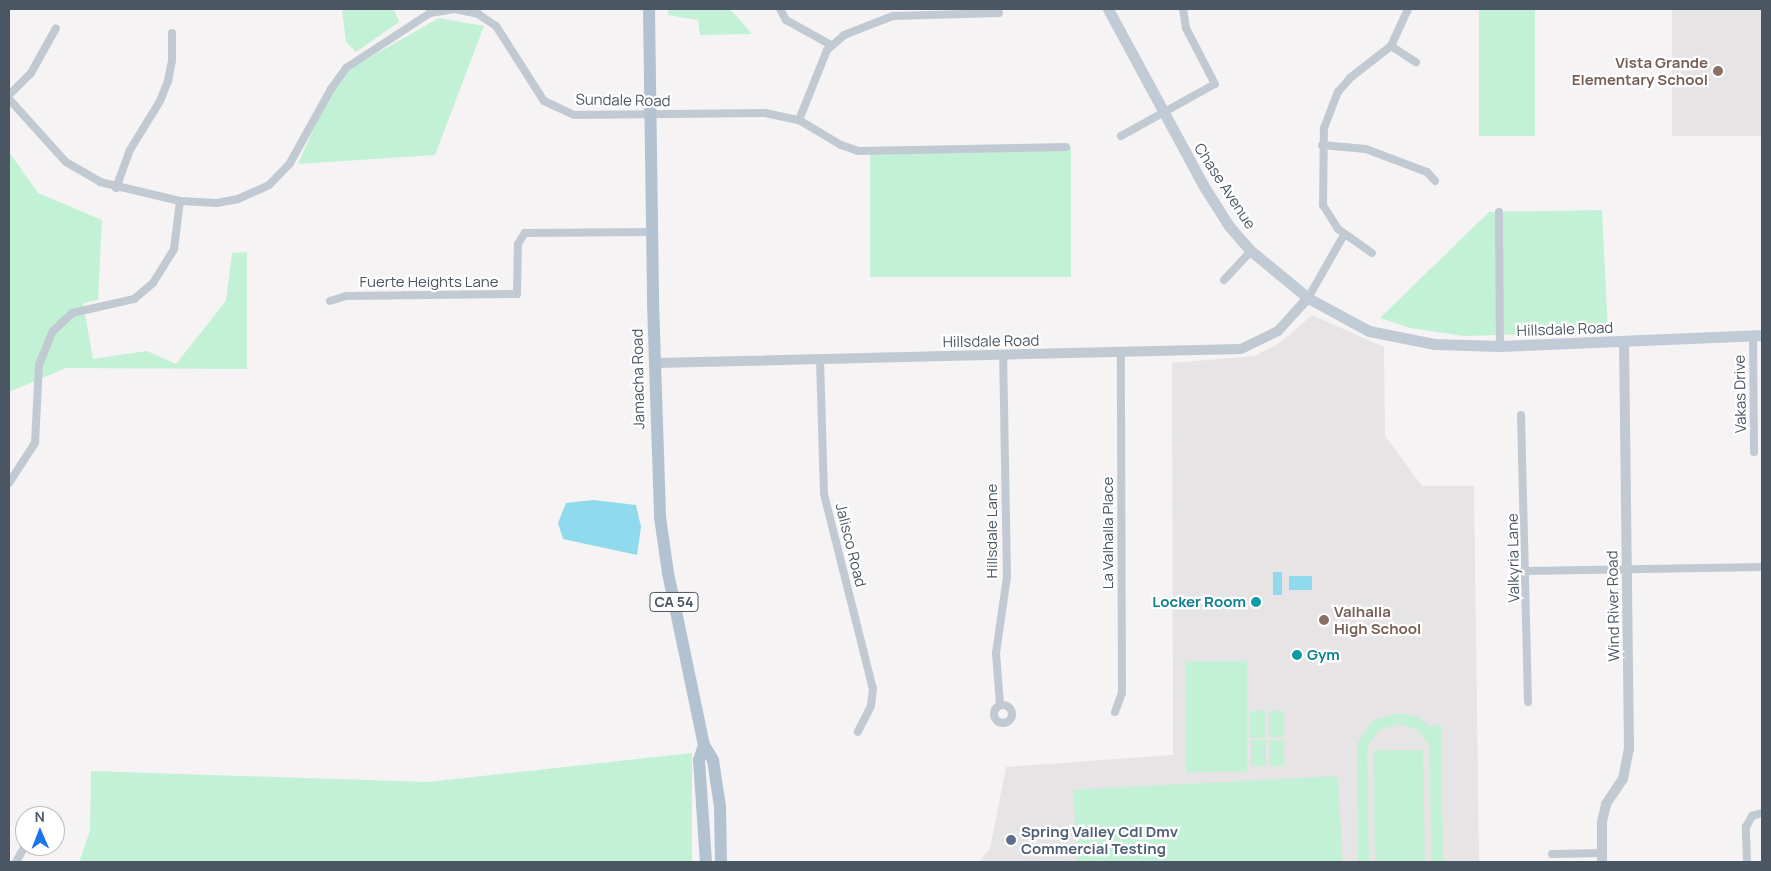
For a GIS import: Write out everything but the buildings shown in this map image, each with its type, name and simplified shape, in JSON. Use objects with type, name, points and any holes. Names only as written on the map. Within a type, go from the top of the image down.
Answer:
[{"type":"main road","name":"Jamacha Road","points":[[649,9],[655,363],[660,517],[668,573],[704,745],[713,760],[717,780],[721,862]]},
{"type":"main road","name":"Chase Avenue","points":[[1108,9],[1203,185],[1229,226],[1251,251],[1308,298],[1369,331]]},
{"type":"main road","name":"Hillsdale Road","points":[[1369,331],[1434,344],[1500,346],[1758,335]]},
{"type":"main road","name":"Jamacha Road","points":[[704,745],[699,760],[706,862]]},
{"type":"street","points":[[780,9],[786,20],[831,45]]},
{"type":"street","points":[[1121,136],[1216,84],[1186,28],[1183,9]]},
{"type":"street","points":[[1372,253],[1344,234],[1333,223],[1324,206],[1322,145],[1326,118],[1338,92],[1357,72],[1391,46],[1408,9]]},
{"type":"street","name":"Sundale Road","points":[[9,99],[66,162],[116,188],[180,201],[217,204],[238,200],[269,185],[290,163],[331,89],[346,68],[422,18],[439,11],[471,12],[496,26],[536,91],[552,106],[574,115],[765,113],[799,120],[842,145],[858,151],[1066,147]]},
{"type":"street","points":[[799,120],[831,45],[852,31],[893,16],[999,13]]},
{"type":"street","points":[[9,95],[31,73],[56,28]]},
{"type":"street","points":[[116,188],[130,150],[160,101],[168,81],[172,60],[172,33]]},
{"type":"street","points":[[1391,46],[1416,62]]},
{"type":"street","points":[[1322,145],[1366,149],[1427,172],[1436,181]]},
{"type":"street","points":[[9,483],[35,443],[38,427],[38,366],[53,331],[72,313],[134,299],[153,283],[174,249],[180,201]]},
{"type":"street","points":[[1499,212],[1500,346]]},
{"type":"street","name":"Fuerte Heights Lane","points":[[330,301],[346,296],[517,294],[518,244],[525,233],[653,232]]},
{"type":"street","points":[[1308,298],[1344,234]]},
{"type":"street","points":[[1224,280],[1251,251]]},
{"type":"street","name":"Hillsdale Road","points":[[655,363],[1241,349],[1278,331],[1308,298]]},
{"type":"street","name":"Vakas Drive","points":[[1754,452],[1758,335]]},
{"type":"street","name":"Wind River Road","points":[[1602,858],[1602,822],[1606,804],[1622,779],[1629,749],[1624,342]]},
{"type":"street","name":"La Valhalla Place","points":[[1115,712],[1122,693],[1121,353]]},
{"type":"street","name":"Hillsdale Lane","points":[[1000,705],[996,653],[1007,577],[1003,355]]},
{"type":"street","name":"Jalisco Road","points":[[820,360],[824,494],[873,689],[871,706],[858,732]]},
{"type":"street","name":"Valkyria Lane","points":[[1521,415],[1527,571],[1528,702]]},
{"type":"street","points":[[1527,571],[1762,567]]},
{"type":"street","points":[[1746,862],[1746,827],[1752,816],[1762,813]]},
{"type":"street","points":[[1552,854],[1602,858]]},
{"type":"shaded area","name":"Vista Grande Elementary School","points":[[1672,9],[1762,9],[1762,136],[1672,136]]},
{"type":"shaded area","name":"Valhalla High School","points":[[1312,315],[1384,347],[1385,436],[1422,486],[1474,486],[1479,862],[979,862],[990,849],[1006,767],[1173,755],[1172,363],[1255,356],[1281,342]]},
{"type":"green space","points":[[342,9],[394,9],[399,22],[356,52],[346,42]]},
{"type":"green space","points":[[668,9],[730,9],[752,34],[700,35],[698,20],[668,15]]},
{"type":"green space","points":[[1479,9],[1535,9],[1535,136],[1479,136]]},
{"type":"green space","points":[[439,18],[484,26],[435,155],[298,164],[327,99],[353,67]]},
{"type":"green space","points":[[870,147],[1071,147],[1071,277],[870,277]]},
{"type":"green space","points":[[9,152],[38,193],[102,220],[98,300],[83,303],[93,359],[147,351],[176,364],[226,301],[232,253],[247,252],[247,369],[66,368],[9,392]]},
{"type":"green space","points":[[1602,210],[1608,332],[1464,336],[1410,328],[1380,318],[1489,212]]},
{"type":"green space","points":[[1186,661],[1247,661],[1247,772],[1186,772]]},
{"type":"green space","points":[[1250,711],[1265,711],[1265,738],[1250,738]]},
{"type":"green space","points":[[1269,711],[1284,711],[1284,737],[1269,737]]},
{"type":"green space","points":[[1397,713],[1417,717],[1430,726],[1441,724],[1443,862],[1432,862],[1429,745],[1417,729],[1398,724],[1379,730],[1367,747],[1369,862],[1358,862],[1357,744],[1372,721]]},
{"type":"green space","points":[[1251,740],[1266,740],[1266,766],[1251,766]]},
{"type":"green space","points":[[1269,740],[1284,740],[1284,766],[1269,766]]},
{"type":"green space","points":[[1423,750],[1425,861],[1375,862],[1373,751]]},
{"type":"green space","points":[[692,753],[692,862],[79,862],[90,831],[91,771],[428,782]]},
{"type":"green space","points":[[1338,776],[1343,862],[1077,862],[1073,790]]},
{"type":"water","points":[[593,500],[636,505],[641,527],[637,555],[563,539],[558,523],[566,503]]},
{"type":"water","points":[[1273,572],[1282,572],[1282,595],[1273,595]]},
{"type":"water","points":[[1289,576],[1312,576],[1312,590],[1289,590]]},
{"type":"place","name":"Vista Grande Elementary School","points":[[1718,71]]},
{"type":"place","name":"Locker Room","points":[[1256,602]]},
{"type":"place","name":"Valhalla High School","points":[[1324,620]]},
{"type":"place","name":"Gym","points":[[1297,655]]},
{"type":"place","name":"Spring Valley Cdl Dmv Commercial Testing","points":[[1011,840]]}]
